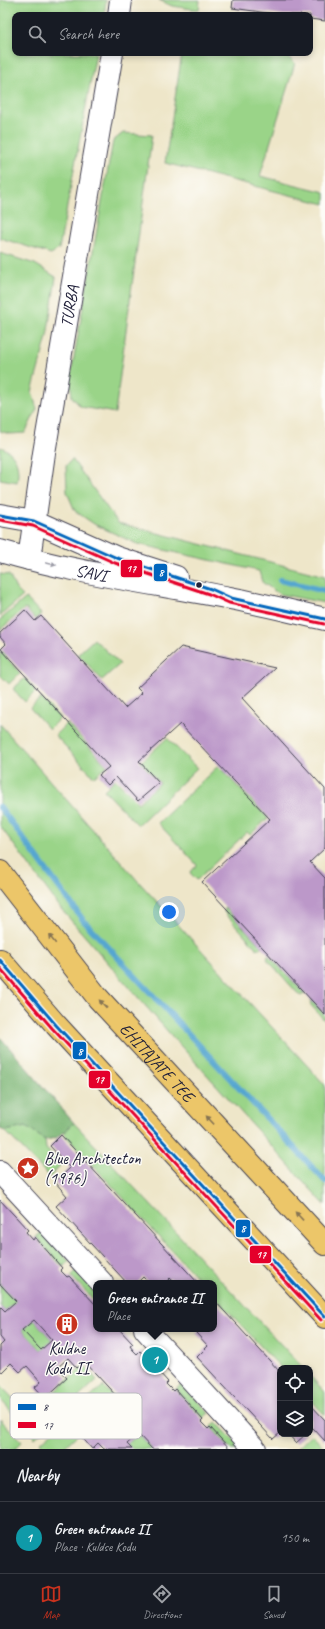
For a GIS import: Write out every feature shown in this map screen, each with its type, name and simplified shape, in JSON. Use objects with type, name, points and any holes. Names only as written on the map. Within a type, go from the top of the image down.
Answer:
[{"type":"highway","name":"EHITAJATE TEE","points":[[0,872],[98,998],[325,1244]]},
{"type":"highway","points":[[0,960],[56,1025],[325,1317]]},
{"type":"street","points":[[120,12],[122,0]]},
{"type":"street","name":"TURBA","points":[[30,559],[44,453],[111,56]]},
{"type":"street","name":"SAVI","points":[[0,515],[34,521],[117,558],[211,589],[231,598]]},
{"type":"street","name":"SAVI","points":[[0,551],[112,577],[231,598],[325,619]]},
{"type":"street","points":[[0,1172],[99,1280]]},
{"type":"street","points":[[148,1332],[255,1449]]},
{"type":"green space","points":[[0,0],[106,0],[104,12],[12,12],[12,56],[95,56],[59,249],[51,254],[0,238]]},
{"type":"green space","points":[[159,0],[200,0],[199,10],[172,6]]},
{"type":"green space","points":[[182,56],[287,56],[295,63],[260,176],[325,192],[325,204],[165,163]]},
{"type":"green space","points":[[123,133],[152,135],[115,413],[81,407],[72,397],[70,379],[113,141]]},
{"type":"green space","points":[[0,253],[35,264],[56,277],[47,337],[32,392],[37,409],[25,433],[10,434],[0,431]]},
{"type":"green space","points":[[0,447],[10,452],[16,460],[18,470],[17,482],[0,479]]},
{"type":"green space","points":[[72,459],[118,523],[325,576],[325,603],[279,594],[262,582],[259,571],[137,544],[94,524],[75,511],[67,492],[66,466]]},
{"type":"green space","points":[[0,574],[9,575],[16,589],[23,596],[0,616]]},
{"type":"green space","points":[[26,598],[41,614],[35,619],[25,608],[0,630],[0,620]]},
{"type":"green space","points":[[94,639],[120,664],[102,680],[78,654]]},
{"type":"green space","points":[[0,650],[20,673],[9,684],[0,675]]},
{"type":"green space","points":[[25,678],[36,691],[25,702],[13,689]]},
{"type":"green space","points":[[41,698],[60,718],[49,729],[30,708]]},
{"type":"green space","points":[[67,723],[107,766],[94,777],[55,735]]},
{"type":"green space","points":[[0,724],[137,880],[325,1085],[325,1205],[170,1034],[62,910],[0,826]]},
{"type":"green space","points":[[167,738],[197,768],[138,825],[104,790],[115,779],[138,803],[160,783],[141,762]]},
{"type":"green space","points":[[218,766],[268,818],[250,835],[247,832],[197,880],[190,873],[197,865],[158,823]]},
{"type":"green space","points":[[225,908],[262,947],[257,949],[224,912]]},
{"type":"green space","points":[[268,955],[305,994],[300,996],[267,959]]},
{"type":"green space","points":[[311,1000],[325,1015],[325,1021],[310,1004]]},
{"type":"green space","points":[[0,1037],[74,1123],[56,1138],[45,1140],[26,1127],[5,1131],[0,1129]]},
{"type":"green space","points":[[74,1123],[300,1365],[278,1365],[217,1299],[217,1280],[199,1280],[63,1133]]},
{"type":"green space","points":[[26,1127],[45,1140],[46,1149],[62,1163],[50,1177],[5,1131]]},
{"type":"green space","points":[[42,1232],[69,1261],[63,1267],[36,1237]]},
{"type":"green space","points":[[76,1271],[93,1288],[93,1299],[71,1276]]},
{"type":"green space","points":[[0,1284],[16,1301],[5,1311],[0,1306]]},
{"type":"green space","points":[[34,1320],[52,1340],[41,1350],[22,1330]]},
{"type":"green space","points":[[84,1365],[97,1380],[83,1393],[53,1393]]},
{"type":"green space","points":[[313,1379],[325,1392],[325,1415],[313,1402]]},
{"type":"green space","points":[[182,1384],[209,1413],[203,1418],[176,1389]]},
{"type":"green space","points":[[0,1385],[10,1395],[10,1410],[0,1399]]},
{"type":"green space","points":[[103,1386],[110,1393],[95,1393]]},
{"type":"green space","points":[[0,1419],[10,1429],[10,1439],[19,1439],[22,1442],[15,1449],[0,1449]]},
{"type":"green space","points":[[216,1422],[242,1449],[231,1449],[211,1427]]},
{"type":"green space","points":[[313,1436],[325,1449],[298,1449],[297,1448],[310,1437]]},
{"type":"green space","points":[[142,1438],[152,1449],[132,1449],[127,1444],[132,1439]]},
{"type":"green space","points":[[44,1439],[73,1439],[62,1449],[46,1449],[40,1443]]},
{"type":"building","points":[[233,0],[325,0],[325,21],[313,19],[313,12],[261,12],[232,8]]},
{"type":"building","points":[[25,610],[35,621],[41,616],[125,708],[142,693],[137,688],[181,647],[275,668],[242,698],[325,789],[325,848],[310,862],[325,878],[325,1015],[202,882],[270,819],[180,724],[139,761],[159,783],[138,801],[116,777],[108,785],[99,775],[109,767],[1,649],[6,644],[0,637],[0,633]]},
{"type":"building","points":[[61,1135],[195,1280],[172,1280],[170,1278],[168,1280],[146,1280],[143,1277],[140,1280],[124,1280],[56,1206],[67,1196],[55,1182],[70,1168],[50,1146]]},
{"type":"building","name":"Kuldne Kodu II","points":[[0,1200],[28,1230],[26,1232],[33,1240],[35,1237],[62,1268],[60,1270],[67,1277],[69,1276],[93,1302],[93,1332],[122,1332],[133,1344],[130,1346],[133,1350],[137,1354],[140,1351],[168,1382],[166,1384],[173,1391],[175,1389],[203,1420],[201,1422],[208,1429],[210,1427],[230,1449],[152,1449],[142,1438],[142,1393],[113,1393],[84,1361],[77,1368],[68,1358],[57,1368],[67,1378],[50,1393],[40,1393],[35,1387],[41,1382],[27,1366],[20,1372],[11,1363],[2,1372],[0,1370],[0,1346],[4,1342],[0,1337],[0,1306],[5,1311],[16,1301],[0,1284]],"holes":[[[34,1320],[52,1340],[41,1350],[22,1330]]]},
{"type":"building","points":[[217,1303],[277,1369],[277,1436],[273,1439],[197,1357],[208,1346],[196,1333],[217,1332]]},
{"type":"building","points":[[313,1407],[325,1420],[325,1441],[313,1428]]},
{"type":"building","points":[[291,1437],[303,1437],[296,1443]]},
{"type":"building","name":"Kuldne Kodu II","points":[[83,1439],[132,1439],[127,1444],[132,1449],[104,1449],[98,1443],[92,1449]]},
{"type":"waterway","points":[[280,580],[325,591]]},
{"type":"waterway","points":[[0,807],[83,920],[325,1181]]},
{"type":"transit line","name":"8","points":[[0,515],[34,521],[117,558],[211,589],[231,598],[325,619]]},
{"type":"transit line","name":"17","points":[[0,520],[33,526],[115,563],[209,594],[229,603],[324,624]]},
{"type":"transit line","name":"8","points":[[0,960],[56,1025],[325,1317]]},
{"type":"transit line","name":"17","points":[[0,968],[52,1028],[321,1320]]},
{"type":"place","name":"Blue Architecton (1976)","points":[[28,1168]]},
{"type":"place","name":"Kuldne Kodu II","points":[[67,1324]]},
{"type":"place","name":"Green entrance II","points":[[155,1360]]}]
